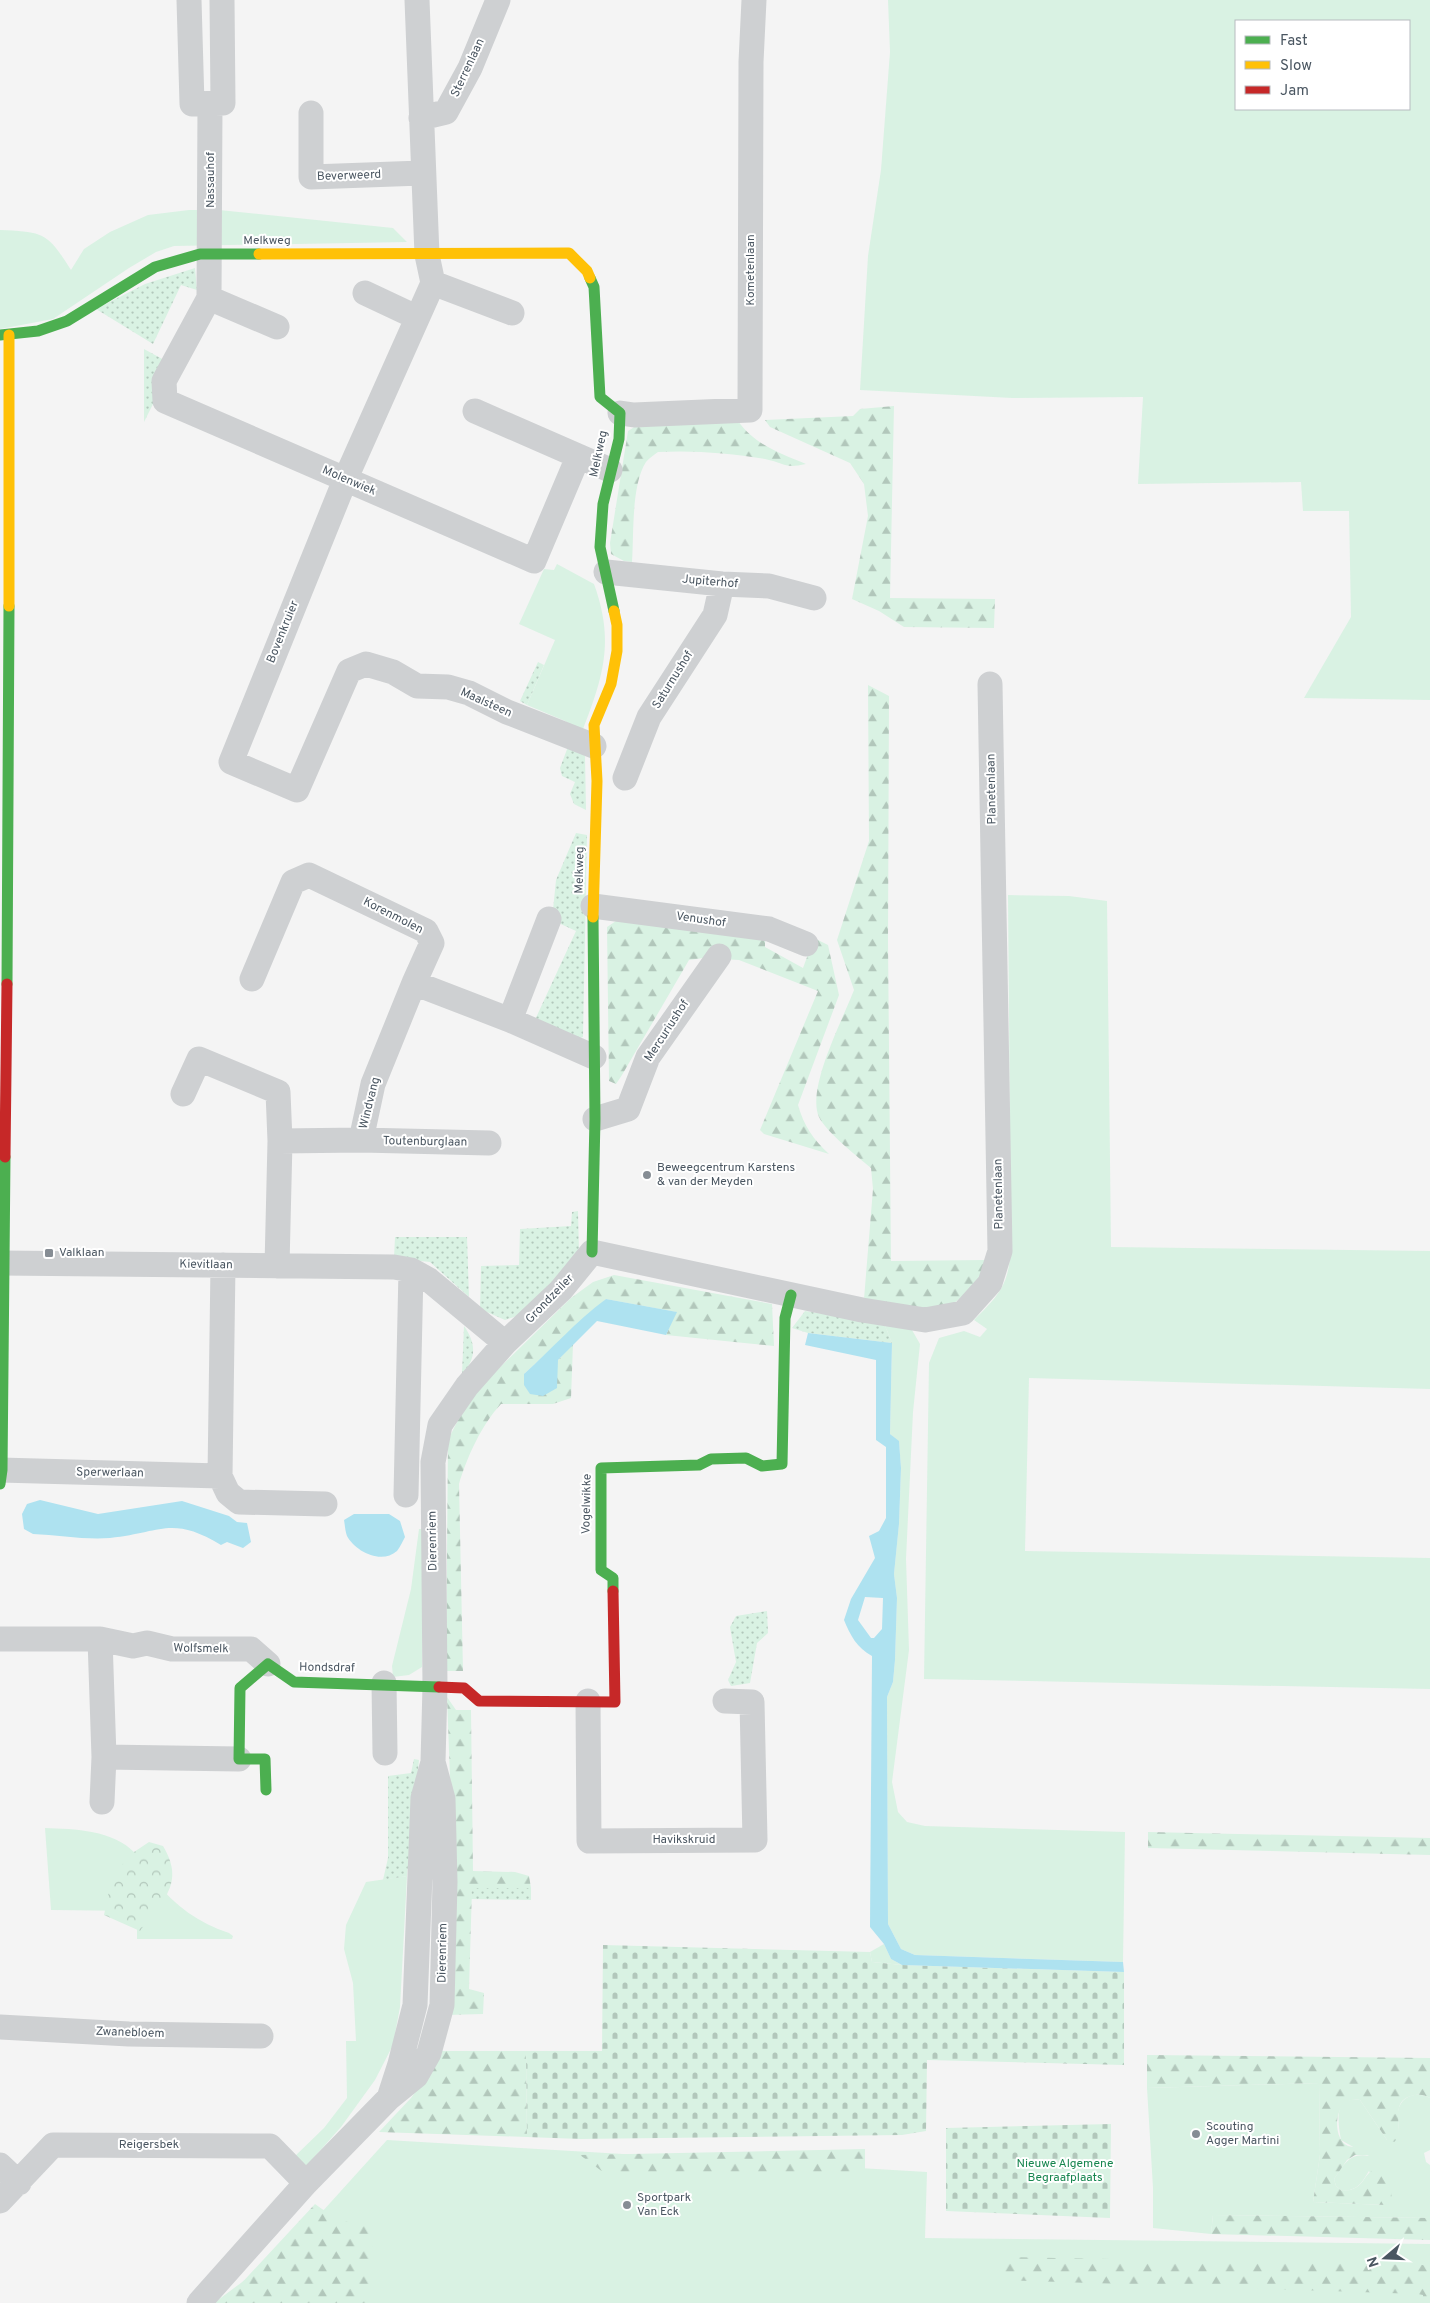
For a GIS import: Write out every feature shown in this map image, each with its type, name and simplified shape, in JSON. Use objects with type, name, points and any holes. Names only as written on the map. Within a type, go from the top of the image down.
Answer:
[{"type":"street","points":[[189,0],[192,104],[210,105],[223,103],[222,0]]},
{"type":"street","points":[[417,0],[422,173],[427,255],[433,282],[512,313]]},
{"type":"street","name":"Sterrenlaan","points":[[421,118],[446,112],[470,68],[498,0]]},
{"type":"street","name":"Kometenlaan","points":[[620,413],[634,416],[750,410],[751,72],[754,0]]},
{"type":"street","name":"Nassauhof","points":[[210,105],[211,255]]},
{"type":"street","name":"Beverweerd","points":[[311,113],[311,178],[422,173]]},
{"type":"street","name":"Melkweg","points":[[5,335],[38,331],[68,321],[155,267],[200,254],[427,255],[568,253],[587,271],[594,287],[600,397],[620,413],[619,438],[603,504],[600,547],[617,625],[617,651],[611,684],[594,725],[597,781],[593,906],[595,1119],[592,1252]]},
{"type":"street","name":"Molenwiek","points":[[211,255],[209,298],[164,381],[166,401],[345,480],[534,560],[578,457]]},
{"type":"street","name":"Bovenkruier","points":[[349,671],[297,790],[230,762],[345,480],[433,282]]},
{"type":"street","points":[[365,293],[416,317]]},
{"type":"street","points":[[209,298],[277,327]]},
{"type":"street","points":[[1,1475],[5,805],[5,335]]},
{"type":"street","points":[[475,411],[610,470]]},
{"type":"street","name":"Jupiterhof","points":[[606,572],[722,584],[769,586],[814,598]]},
{"type":"street","name":"Saturnushof","points":[[625,778],[649,717],[715,615],[722,584]]},
{"type":"street","name":"Maalsteen","points":[[349,671],[366,664],[393,672],[417,686],[448,687],[469,693],[506,712],[594,746]]},
{"type":"street","name":"Planetenlaan","points":[[592,1252],[925,1320],[963,1313],[990,1284],[1000,1251],[990,684]]},
{"type":"street","name":"Korenmolen","points":[[252,979],[293,882],[309,875],[426,931],[432,943],[414,983]]},
{"type":"street","name":"Venushof","points":[[593,906],[769,929],[806,944]]},
{"type":"street","points":[[510,1020],[549,918]]},
{"type":"street","name":"Mercuriushof","points":[[595,1119],[628,1109],[648,1056],[719,956]]},
{"type":"street","points":[[414,983],[510,1020],[594,1056]]},
{"type":"street","name":"Windvang","points":[[280,1141],[361,1140],[373,1084],[414,983]]},
{"type":"street","points":[[183,1094],[199,1059],[278,1092],[280,1141],[277,1266]]},
{"type":"street","name":"Toutenburglaan","points":[[361,1140],[490,1143]]},
{"type":"street","name":"Grondzeiler","points":[[505,1343],[561,1290],[592,1252]]},
{"type":"street","name":"Kievitlaan","points":[[2,1263],[394,1267],[411,1270],[429,1280],[505,1343]]},
{"type":"street","points":[[223,1265],[220,1476],[228,1492],[239,1502],[325,1504]]},
{"type":"street","points":[[406,1495],[411,1270]]},
{"type":"street","name":"Vogelwikke","points":[[436,1686],[464,1688],[479,1701],[615,1702],[613,1578],[601,1570],[601,1468],[699,1465],[711,1458],[746,1458],[762,1466],[782,1464],[785,1318],[791,1294]]},
{"type":"street","name":"Dierenriem","points":[[199,2303],[306,2183],[389,2098],[416,2076],[429,2053],[442,2005],[445,1882],[443,1799],[433,1762],[436,1686],[433,1462],[440,1425],[467,1386],[505,1343]]},
{"type":"street","name":"Sperwerlaan","points":[[1,1475],[220,1476]]},
{"type":"street","name":"Wolfsmelk","points":[[0,1639],[100,1639],[133,1646],[147,1643],[172,1649],[251,1650],[268,1664]]},
{"type":"street","points":[[100,1639],[104,1757],[102,1802]]},
{"type":"street","points":[[239,1758],[240,1688],[268,1664]]},
{"type":"street","name":"Hondsdraf","points":[[268,1664],[294,1682],[384,1683],[436,1686]]},
{"type":"street","points":[[384,1683],[385,1753]]},
{"type":"street","name":"Havikskruid","points":[[588,1701],[589,1841],[755,1840],[752,1702],[725,1701]]},
{"type":"street","points":[[104,1757],[265,1759],[266,1790]]},
{"type":"street","name":"Zwanebloem","points":[[0,2027],[121,2034],[261,2036]]},
{"type":"street","name":"Reigersbek","points":[[0,2201],[53,2145],[270,2146],[306,2183]]},
{"type":"street","points":[[0,2165],[19,2183]]},
{"type":"green space","points":[[888,0],[1430,0],[1430,700],[1304,698],[1351,617],[1349,511],[1303,511],[1301,482],[1138,484],[1143,397],[1012,398],[860,390],[868,256],[881,170],[890,52]]},
{"type":"green space","points":[[189,210],[219,210],[393,228],[407,242],[174,246],[156,252],[129,268],[53,319],[0,329],[0,230],[26,232],[43,236],[56,248],[71,270],[84,249],[110,232],[148,215]]},
{"type":"green space","points":[[195,268],[197,290],[181,285],[153,344],[96,309],[145,284]]},
{"type":"green space","points":[[144,349],[166,361],[159,392],[144,422]]},
{"type":"green space","points":[[894,406],[890,598],[995,599],[994,628],[904,627],[879,611],[852,599],[868,516],[864,484],[850,463],[770,427],[765,420],[853,416],[860,409]]},
{"type":"green space","points":[[738,421],[760,442],[806,464],[789,466],[765,459],[711,452],[658,452],[646,462],[638,484],[634,510],[632,562],[624,561],[611,554],[610,543],[628,431],[636,426]]},
{"type":"green space","points":[[557,564],[594,584],[604,624],[605,642],[601,676],[582,732],[565,721],[527,705],[555,640],[519,624],[544,569],[554,570]]},
{"type":"green space","points":[[538,662],[544,665],[527,705],[520,701]]},
{"type":"green space","points":[[868,685],[889,696],[888,942],[891,1261],[985,1260],[985,1266],[973,1288],[953,1304],[933,1311],[864,1299],[873,1189],[871,1168],[828,1130],[819,1117],[816,1105],[821,1072],[854,990],[837,940],[869,841]]},
{"type":"green space","points":[[569,744],[585,756],[586,810],[574,804],[570,794],[575,782],[562,776],[560,768]]},
{"type":"green space","points":[[576,833],[587,835],[583,1037],[575,1040],[534,1022],[576,931],[552,920],[556,880]]},
{"type":"green space","points":[[1008,895],[1069,896],[1107,901],[1111,1247],[1430,1251],[1430,1389],[1029,1378],[1025,1551],[1430,1558],[1430,1689],[924,1679],[929,1363],[939,1338],[964,1331],[980,1337],[987,1329],[974,1320],[1001,1289],[1010,1262]]},
{"type":"green space","points":[[616,921],[765,934],[765,947],[803,968],[814,938],[828,945],[839,995],[798,1105],[810,1132],[829,1154],[764,1134],[760,1130],[818,991],[739,960],[703,958],[689,960],[622,1075],[616,1084],[609,1081],[607,927]]},
{"type":"green space","points":[[578,1211],[579,1252],[523,1314],[505,1320],[480,1309],[481,1266],[519,1265],[520,1229],[571,1226],[572,1212]]},
{"type":"green space","points":[[395,1237],[467,1237],[469,1297],[430,1262],[394,1258]]},
{"type":"green space","points":[[614,1275],[772,1304],[774,1346],[666,1335],[676,1312],[606,1299],[524,1374],[558,1360],[573,1344],[571,1398],[553,1404],[501,1404],[481,1431],[466,1463],[459,1484],[463,1671],[446,1671],[448,1440],[465,1406],[491,1376],[571,1298],[593,1282]]},
{"type":"green space","points":[[805,1311],[884,1323],[892,1343],[808,1333],[792,1328]]},
{"type":"green space","points":[[884,1323],[912,1330],[920,1344],[913,1412],[906,1559],[909,1650],[892,1782],[898,1812],[907,1822],[925,1826],[1125,1832],[1123,1962],[915,1955],[901,1949],[888,1924],[887,1697],[893,1682],[895,1660],[897,1598],[894,1574],[899,1524],[901,1468],[899,1442],[890,1434],[892,1343]]},
{"type":"green space","points":[[464,1326],[471,1338],[473,1350],[470,1362],[462,1374]]},
{"type":"green space","points":[[419,1529],[424,1529],[422,1667],[409,1675],[393,1677],[392,1666],[411,1589]]},
{"type":"green space","points":[[767,1611],[768,1633],[757,1643],[750,1683],[731,1686],[728,1680],[736,1662],[730,1627],[736,1616]]},
{"type":"green space","points":[[447,1697],[456,1710],[471,1710],[473,1871],[515,1872],[529,1876],[531,1888],[472,1889],[469,1989],[484,1993],[483,2014],[447,2015],[450,1777]]},
{"type":"green space","points":[[414,1759],[419,1760],[407,1876],[383,1880],[388,1858],[388,1776],[411,1773]]},
{"type":"green space","points":[[45,1828],[93,1832],[105,1835],[126,1845],[138,1856],[152,1878],[179,1906],[198,1919],[229,1933],[233,1936],[232,1939],[137,1939],[137,1911],[51,1910]]},
{"type":"green space","points":[[1148,1832],[1430,1838],[1430,1855],[1148,1848]]},
{"type":"green space","points":[[149,1842],[163,1846],[170,1859],[172,1882],[163,1901],[140,1931],[104,1915],[112,1877],[131,1854]]},
{"type":"green space","points":[[407,1876],[400,2007],[393,2045],[375,2080],[341,2127],[302,2171],[293,2158],[324,2128],[347,2098],[346,2041],[356,2041],[353,1983],[344,1949],[346,1925],[366,1882]]},
{"type":"green space","points":[[472,1888],[531,1888],[531,1900],[471,1899]]},
{"type":"green space","points":[[884,1944],[891,1959],[902,1965],[872,1962],[870,1952]]},
{"type":"green space","points":[[603,1945],[870,1952],[872,1962],[902,1965],[1124,1972],[1124,2065],[927,2060],[926,2131],[902,2135],[580,2139],[527,2137],[526,2051],[602,2051]]},
{"type":"green space","points":[[442,2051],[526,2051],[527,2137],[379,2132],[411,2098],[441,2056]]},
{"type":"green space","points":[[1147,2055],[1430,2058],[1430,2098],[1416,2095],[1401,2102],[1398,2113],[1399,2137],[1394,2142],[1387,2140],[1360,2100],[1351,2100],[1344,2104],[1338,2118],[1337,2127],[1339,2135],[1348,2146],[1368,2147],[1373,2155],[1355,2155],[1347,2160],[1334,2179],[1336,2186],[1342,2191],[1356,2188],[1369,2173],[1379,2168],[1389,2179],[1392,2202],[1385,2205],[1313,2202],[1320,2155],[1319,2083],[1147,2088]]},
{"type":"green space","points":[[1319,2083],[1320,2155],[1313,2202],[1385,2205],[1369,2171],[1355,2188],[1342,2191],[1336,2186],[1334,2179],[1348,2161],[1356,2156],[1369,2156],[1341,2140],[1339,2112],[1345,2102],[1360,2100],[1387,2140],[1399,2131],[1398,2111],[1403,2101],[1411,2096],[1420,2095],[1430,2098],[1430,2150],[1424,2153],[1426,2162],[1430,2165],[1430,2218],[1213,2215],[1211,2234],[1153,2228],[1153,2188],[1147,2088]]},
{"type":"green space","name":"Nieuwe Algemene Begraafplaats","points":[[1111,2124],[1110,2218],[946,2211],[946,2128]]},
{"type":"green space","name":"Sportpark Van Eck","points":[[387,2140],[927,2172],[925,2238],[1430,2244],[1430,2303],[214,2303],[293,2244]]},
{"type":"green space","points":[[865,2149],[865,2173],[607,2175],[580,2155]]},
{"type":"green space","points":[[315,2204],[342,2220],[357,2225],[373,2227],[372,2303],[223,2303]]},
{"type":"green space","points":[[1213,2215],[1430,2218],[1430,2240],[1211,2234]]},
{"type":"green space","points":[[1003,2257],[1423,2265],[1430,2267],[1430,2303],[1423,2303],[1423,2295],[1418,2294],[1002,2280]]},
{"type":"water","points":[[606,1299],[677,1312],[666,1335],[597,1321],[558,1360],[557,1388],[543,1396],[530,1394],[524,1385],[524,1374],[574,1326]]},
{"type":"water","points":[[808,1333],[892,1343],[890,1434],[899,1441],[901,1468],[899,1524],[894,1574],[897,1598],[895,1660],[893,1682],[887,1697],[888,1924],[901,1949],[915,1955],[1123,1962],[1124,1972],[902,1965],[891,1959],[884,1944],[870,1927],[872,1656],[855,1641],[844,1620],[851,1599],[875,1558],[869,1536],[879,1531],[886,1518],[886,1447],[876,1440],[876,1360],[805,1345]],"holes":[[[865,1597],[883,1598],[882,1629],[874,1638],[871,1638],[858,1620]]]},
{"type":"water","points":[[40,1500],[98,1514],[182,1501],[229,1516],[237,1522],[247,1523],[251,1542],[243,1548],[227,1542],[221,1545],[204,1536],[177,1528],[166,1528],[110,1538],[81,1538],[33,1534],[24,1529],[22,1514],[27,1504]]},
{"type":"water","points":[[354,1514],[389,1514],[400,1521],[405,1537],[397,1551],[384,1557],[369,1554],[356,1547],[347,1536],[344,1520]]},
{"type":"traffic: fast","points":[[0,335],[38,331],[67,321],[155,267],[200,254],[259,254]]},
{"type":"traffic: fast","points":[[590,278],[594,287],[600,397],[620,413],[619,439],[603,504],[600,547],[614,611]]},
{"type":"traffic: fast","points":[[7,984],[9,606]]},
{"type":"traffic: fast","points":[[592,1252],[595,1119],[593,917]]},
{"type":"traffic: fast","points":[[0,1484],[2,1470],[5,1157]]},
{"type":"traffic: fast","points":[[613,1591],[613,1578],[601,1570],[601,1468],[699,1465],[711,1459],[746,1458],[762,1466],[782,1464],[785,1318],[791,1295]]},
{"type":"traffic: fast","points":[[266,1790],[265,1759],[239,1759],[240,1688],[268,1664],[294,1682],[439,1687]]},
{"type":"traffic: slow","points":[[259,254],[569,253],[587,271],[590,278]]},
{"type":"traffic: slow","points":[[9,335],[9,606]]},
{"type":"traffic: slow","points":[[593,917],[597,781],[594,725],[611,684],[617,651],[617,625],[614,611]]},
{"type":"traffic: jam","points":[[5,1157],[7,984]]},
{"type":"traffic: jam","points":[[439,1687],[464,1688],[479,1701],[615,1702],[613,1591]]},
{"type":"place","name":"Beweegcentrum Karstens & van der Meyden","points":[[647,1175]]},
{"type":"place","name":"Valklaan","points":[[49,1253]]},
{"type":"place","name":"Scouting Agger Martini","points":[[1196,2134]]},
{"type":"place","name":"Sportpark Van Eck","points":[[627,2205]]}]
